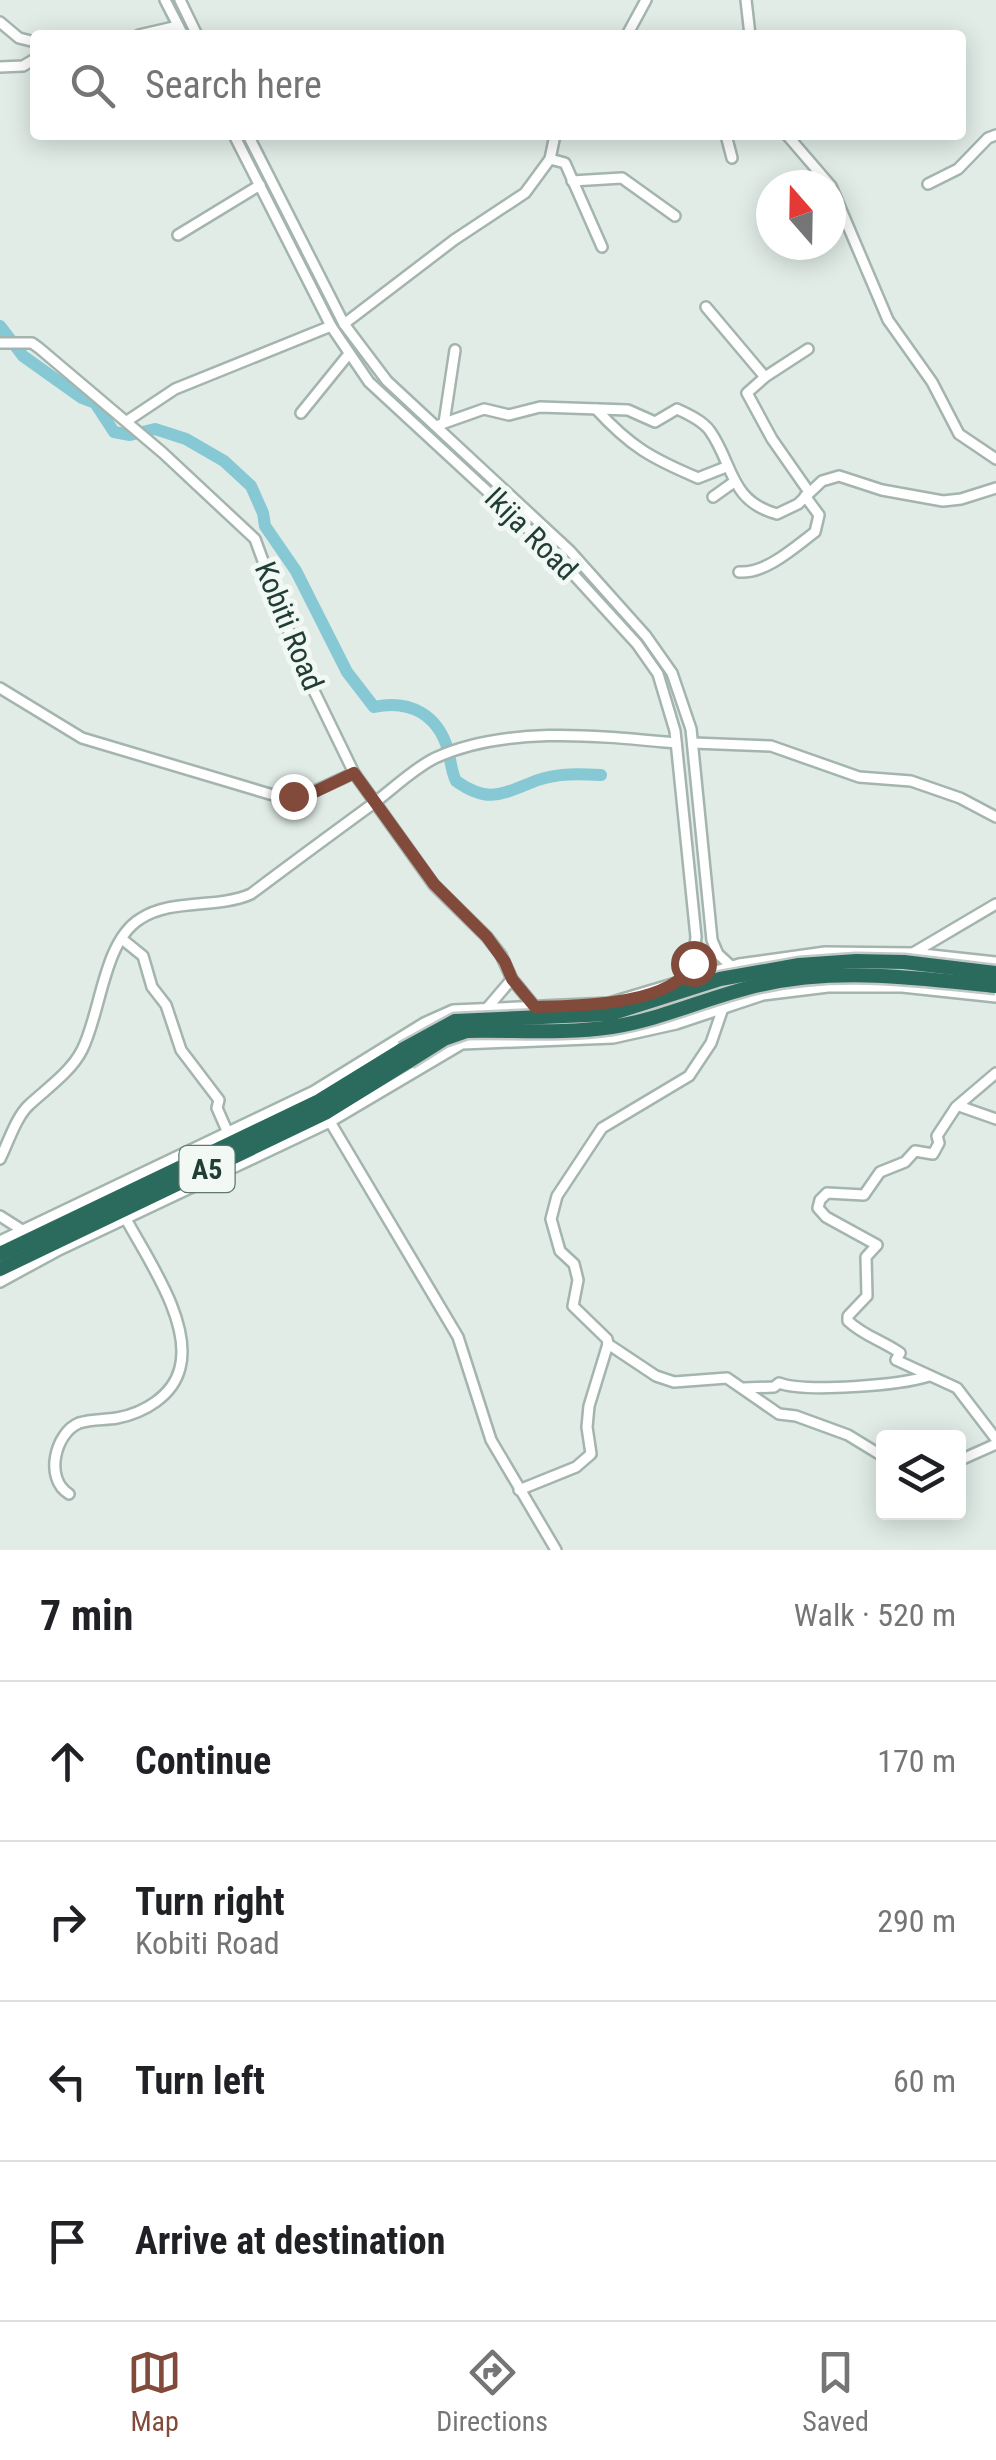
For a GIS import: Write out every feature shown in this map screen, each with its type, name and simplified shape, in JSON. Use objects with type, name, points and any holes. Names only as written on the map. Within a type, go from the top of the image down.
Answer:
[{"type":"highway","name":"A5","points":[[0,1269],[322,1107],[406,1056],[455,1020],[610,1014],[720,979],[799,965],[904,962],[996,973]]},
{"type":"highway","name":"A5","points":[[406,1056],[467,1032],[612,1027],[757,986],[800,979],[856,974],[996,986]]},
{"type":"highway","name":"A5","points":[[0,1254],[322,1107]]},
{"type":"street","points":[[165,0],[180,30]]},
{"type":"street","points":[[180,0],[195,30]]},
{"type":"street","points":[[630,30],[646,0]]},
{"type":"street","points":[[746,0],[749,30]]},
{"type":"street","points":[[0,22],[19,38],[30,41]]},
{"type":"street","points":[[0,68],[30,62]]},
{"type":"street","points":[[928,184],[958,169],[988,138],[996,135]]},
{"type":"street","name":"Ikija Road","points":[[237,140],[348,355],[370,382],[552,552],[637,644],[658,674],[666,691],[676,743],[696,937],[693,963],[681,982]]},
{"type":"street","name":"Ikija Road","points":[[251,140],[344,324],[386,381],[440,424],[570,551],[654,646],[680,689],[693,744],[712,940],[718,954],[731,966]]},
{"type":"street","points":[[344,324],[454,240],[525,192],[550,159],[554,140]]},
{"type":"street","points":[[727,140],[732,158]]},
{"type":"street","points":[[791,140],[817,170]]},
{"type":"street","points":[[550,159],[565,163],[602,247]]},
{"type":"street","points":[[572,181],[622,178],[675,216]]},
{"type":"street","points":[[178,235],[260,185]]},
{"type":"street","points":[[846,221],[888,320],[932,382],[959,434],[996,458]]},
{"type":"street","points":[[706,307],[766,376]]},
{"type":"street","points":[[126,420],[175,389],[330,326]]},
{"type":"street","name":"Kobiti Road","points":[[9,343],[39,348],[126,420],[255,540],[300,662],[354,773],[434,884],[494,946],[512,979],[535,1007]]},
{"type":"street","points":[[454,350],[440,424],[484,410],[509,415],[540,407],[628,410],[655,422],[677,409],[710,430],[734,482],[757,507],[777,514],[786,512],[822,482],[839,476],[882,490],[942,500],[996,488]]},
{"type":"street","points":[[739,572],[750,572],[772,562],[815,532],[819,515],[748,395],[766,376],[808,350]]},
{"type":"street","points":[[301,414],[348,355]]},
{"type":"street","points":[[596,408],[635,448],[666,465],[698,478],[726,467]]},
{"type":"street","points":[[713,498],[734,482]]},
{"type":"street","points":[[0,688],[82,738],[273,795],[306,796],[354,773]]},
{"type":"street","points":[[0,1156],[26,1108],[44,1095],[82,1051],[104,978],[122,939],[138,920],[159,910],[237,900],[252,894],[438,757],[452,752],[525,736],[676,743]]},
{"type":"street","points":[[693,744],[771,746],[860,777],[924,786],[960,798],[996,817]]},
{"type":"street","points":[[913,952],[996,904]]},
{"type":"street","points":[[122,939],[142,956],[152,986],[166,1004],[181,1050],[219,1100],[218,1108],[228,1133]]},
{"type":"street","points":[[0,1242],[228,1133],[322,1107],[436,1016],[453,1010],[609,1004],[731,966],[825,952],[913,952],[996,962]]},
{"type":"street","points":[[487,1007],[512,979]]},
{"type":"street","points":[[0,1282],[126,1219],[322,1107],[462,1044],[613,1038],[777,993],[902,986],[996,997]]},
{"type":"street","points":[[643,995],[653,1030]]},
{"type":"street","points":[[519,1490],[586,1461],[591,1454],[587,1427],[608,1344],[573,1306],[578,1280],[574,1264],[560,1251],[552,1208],[602,1128],[689,1076],[711,1043],[722,1008]]},
{"type":"street","points":[[966,1458],[996,1442],[957,1388],[896,1360],[900,1353],[862,1334],[848,1321],[848,1316],[867,1296],[866,1257],[877,1245],[826,1217],[818,1208],[827,1193],[864,1195],[880,1172],[898,1166],[915,1151],[933,1154],[939,1143],[937,1136],[959,1106],[996,1073]]},
{"type":"street","points":[[959,1106],[996,1119]]},
{"type":"street","points":[[322,1107],[458,1337],[483,1421],[556,1550]]},
{"type":"street","points":[[0,1216],[22,1230]]},
{"type":"street","points":[[68,1494],[59,1484],[55,1462],[58,1448],[70,1429],[81,1422],[142,1410],[164,1394],[180,1368],[177,1319],[126,1219]]},
{"type":"street","points":[[608,1344],[668,1380],[727,1378],[779,1414],[796,1416],[848,1435],[876,1453]]},
{"type":"street","points":[[744,1388],[779,1383],[828,1387],[891,1384],[929,1376]]},
{"type":"waterway","points":[[0,326],[23,356],[95,403],[114,432],[130,435],[155,429],[186,439],[224,461],[251,486],[265,526],[296,571],[347,672],[374,707],[399,705],[430,719],[443,738],[456,781],[488,795],[553,776],[601,775]]},
{"type":"route","points":[[293,796],[306,796],[354,773],[434,884],[487,937],[512,979],[535,1007],[609,1004],[643,995],[681,982],[693,963]]}]
